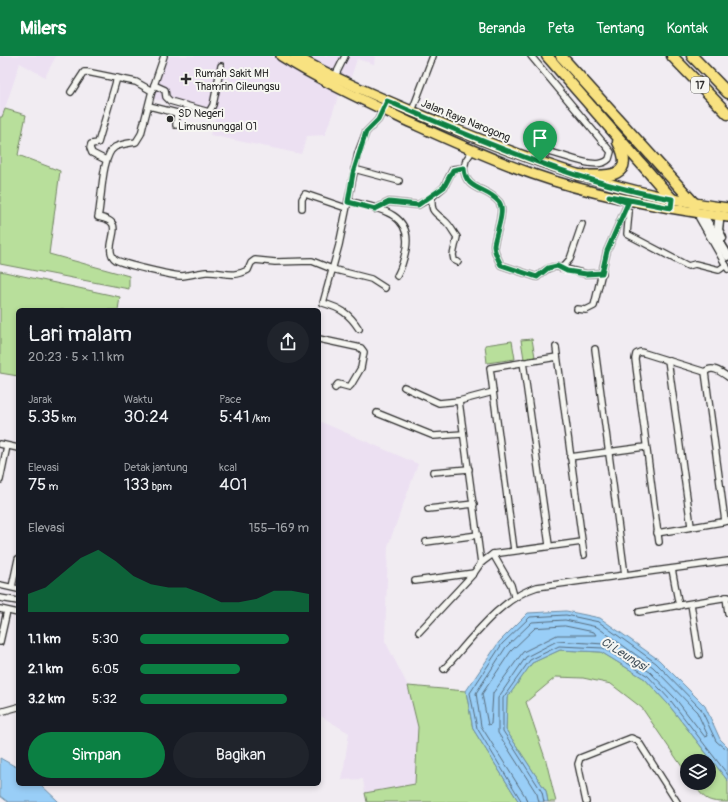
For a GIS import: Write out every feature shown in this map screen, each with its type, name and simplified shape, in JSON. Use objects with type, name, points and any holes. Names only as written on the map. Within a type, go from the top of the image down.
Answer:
[{"type":"highway","points":[[547,56],[612,131],[672,204]]},
{"type":"highway","points":[[561,56],[698,213]]},
{"type":"highway","name":"17","points":[[672,56],[728,114]]},
{"type":"highway","name":"17","points":[[692,56],[728,93]]},
{"type":"highway","points":[[578,175],[607,177],[620,169],[624,162],[624,154],[612,131]]},
{"type":"main road","name":"Jalan Raya Narogong","points":[[281,56],[332,81],[383,110],[473,150],[534,174],[609,196],[672,204]]},
{"type":"main road","name":"Jalan Raya Narogong","points":[[295,56],[332,81],[387,101],[540,162],[698,213],[728,217]]},
{"type":"main road","points":[[609,196],[627,207],[698,213],[723,221]]},
{"type":"main road","name":"Jalan Raya Narogong","points":[[698,213],[728,208]]},
{"type":"street","points":[[164,56],[153,88],[141,134],[136,142],[114,148],[106,160],[100,203],[101,207],[98,217],[112,223],[114,227],[111,252],[114,259],[122,264],[177,276],[207,272],[238,275],[248,270],[251,263],[257,259],[275,262],[312,261],[332,269],[371,279],[385,288]]},
{"type":"street","points":[[332,81],[344,56]]},
{"type":"street","points":[[412,111],[433,56]]},
{"type":"street","points":[[531,56],[611,152],[609,159],[602,163],[584,162],[548,152],[544,154],[540,162]]},
{"type":"street","points":[[71,92],[84,72],[136,82],[153,88],[165,90],[166,97],[170,101],[210,112],[221,66]]},
{"type":"street","points":[[106,160],[92,153],[90,148],[91,144],[98,143],[117,78]]},
{"type":"street","points":[[359,329],[347,313],[341,309],[322,303],[340,244],[354,169],[366,132],[378,120],[387,101]]},
{"type":"street","points":[[149,106],[177,113],[176,124]]},
{"type":"street","points":[[473,150],[466,160],[464,177],[469,184],[482,189],[500,202],[500,221],[494,244],[501,265],[537,277],[548,268],[557,266],[586,274],[602,273]]},
{"type":"street","points":[[375,209],[389,202],[418,205],[432,197],[444,187],[453,170],[464,168]]},
{"type":"street","points":[[354,169],[399,181]]},
{"type":"street","points":[[302,208],[302,200],[305,194],[346,208]]},
{"type":"street","points":[[432,197],[431,207],[434,214],[446,221],[456,237],[453,254],[454,260],[458,262]]},
{"type":"street","points":[[348,202],[375,209],[396,217],[406,231],[408,236],[402,268],[397,276]]},
{"type":"street","points":[[627,207],[629,212],[627,234],[638,241],[685,264],[695,264],[719,270],[727,267],[698,213]]},
{"type":"street","points":[[577,309],[586,310],[594,306],[607,251],[627,207]]},
{"type":"street","points":[[698,213],[728,256]]},
{"type":"street","points":[[723,221],[718,230],[728,248]]},
{"type":"street","points":[[562,268],[570,259],[582,224]]},
{"type":"street","points":[[321,339],[362,348],[364,352],[361,368],[351,385],[338,384],[335,388]]},
{"type":"street","points":[[556,347],[584,555]]},
{"type":"street","points":[[595,349],[625,575]]},
{"type":"street","points":[[659,542],[645,447],[635,359],[636,354],[640,352],[705,372],[713,369],[728,377]]},
{"type":"street","points":[[514,550],[490,368],[557,357]]},
{"type":"street","points":[[668,360],[691,526]]},
{"type":"street","points":[[523,362],[549,545]]},
{"type":"street","points":[[657,532],[727,521],[705,372]]},
{"type":"street","points":[[404,387],[439,403],[459,401],[493,392]]},
{"type":"street","points":[[459,401],[481,563]]},
{"type":"street","points":[[377,413],[434,436],[463,434]]},
{"type":"street","points":[[0,444],[16,448]]},
{"type":"street","points":[[0,480],[7,446]]},
{"type":"street","points":[[570,457],[645,447]]},
{"type":"street","points":[[433,472],[469,469]]},
{"type":"street","points":[[428,509],[474,504]]},
{"type":"street","points":[[426,542],[478,535]]},
{"type":"street","points":[[419,632],[474,573],[481,563],[493,554],[549,545],[582,542]]},
{"type":"street","points":[[493,554],[511,585],[514,596]]},
{"type":"street","points":[[444,669],[504,604],[514,596],[537,587],[728,561]]},
{"type":"street","points":[[672,569],[679,606]]},
{"type":"street","points":[[414,581],[474,573]]},
{"type":"street","points":[[0,585],[15,588]]},
{"type":"street","points":[[639,612],[727,597],[728,613]]},
{"type":"street","points":[[0,598],[16,602]]},
{"type":"street","points":[[691,604],[699,655]]},
{"type":"street","points":[[0,609],[16,613]]},
{"type":"street","points":[[0,642],[7,611]]},
{"type":"street","points":[[0,712],[16,708]]},
{"type":"street","points":[[586,802],[578,764],[580,758],[631,738],[638,741],[677,802]]},
{"type":"shaded area","points":[[0,56],[56,56],[45,77],[20,63],[2,117],[0,117]]},
{"type":"shaded area","points":[[163,56],[375,56],[374,64],[357,59],[350,80],[345,77],[325,135],[307,136],[301,154],[210,135],[217,112],[154,99],[152,86]]},
{"type":"shaded area","points":[[321,422],[418,464],[388,546],[385,641],[408,686],[418,727],[415,784],[365,793],[363,779],[342,780],[349,733],[321,716]]},
{"type":"green space","points":[[5,109],[26,115],[18,155],[60,171],[49,254],[129,276],[129,289],[0,264],[0,117],[2,117]]},
{"type":"green space","points":[[0,271],[120,297],[118,308],[16,308],[16,376],[0,373]]},
{"type":"green space","points":[[532,339],[535,357],[524,359],[521,340]]},
{"type":"green space","points":[[512,341],[515,359],[487,363],[485,345]]},
{"type":"green space","points":[[560,650],[601,652],[645,679],[668,704],[707,754],[680,754],[680,764],[642,708],[611,684],[583,678],[556,677],[526,702],[546,761],[556,802],[548,802],[546,791],[506,730],[507,698],[532,663]]},
{"type":"green space","points":[[408,686],[466,691],[473,729],[519,802],[367,802],[365,793],[415,784],[418,727]]},
{"type":"green space","points":[[716,766],[728,781],[728,802],[707,799],[699,790],[716,790]]},
{"type":"water","name":"Ci Leungsi","points":[[566,611],[600,618],[659,660],[705,706],[720,739],[728,747],[728,781],[716,766],[716,754],[707,754],[668,704],[645,679],[601,652],[560,650],[532,663],[507,698],[506,730],[546,791],[548,802],[519,802],[473,729],[466,691],[499,642],[528,613]]},
{"type":"water","points":[[0,758],[16,767],[16,786],[42,786],[59,802],[8,802],[0,796]]},
{"type":"place","name":"Rumah Sakit MH Thamrin Cileungsu","points":[[186,79]]},
{"type":"place","name":"SD Negeri Limusnunggal 01","points":[[170,119]]},
{"type":"route","points":[[387,101],[540,162],[613,185],[672,199],[671,208],[609,196],[628,203],[607,251],[602,273],[586,274],[567,271],[557,266],[548,268],[537,277],[501,265],[494,244],[500,221],[500,202],[482,189],[469,184],[464,177],[464,168],[453,170],[444,187],[424,203],[418,205],[389,202],[375,209],[348,202],[358,153],[366,132],[378,120],[387,101]]}]
